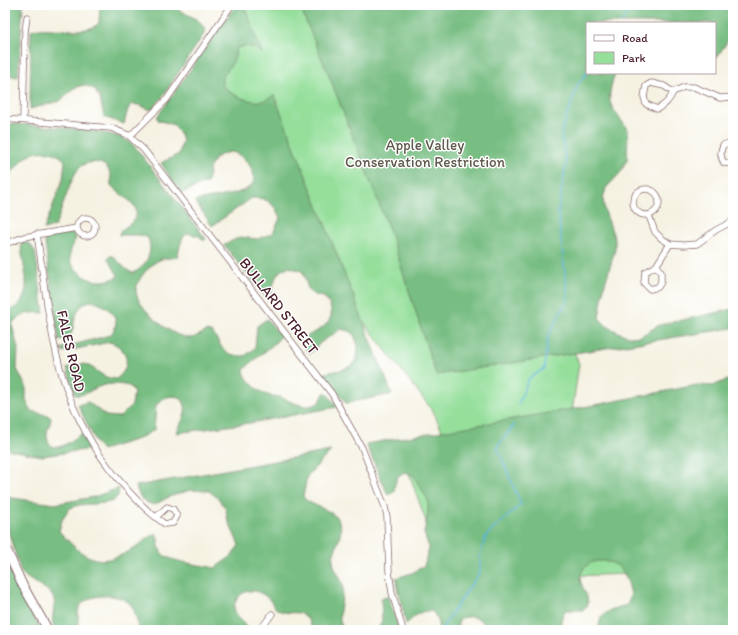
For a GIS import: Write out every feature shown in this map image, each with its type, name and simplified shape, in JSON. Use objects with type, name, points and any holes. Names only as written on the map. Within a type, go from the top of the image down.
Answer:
[{"type":"main road","points":[[5,546],[22,584],[48,630]]},
{"type":"street","points":[[130,136],[154,114],[167,99],[229,9]]},
{"type":"street","points":[[23,120],[25,32],[27,17]]},
{"type":"street","points":[[673,92],[664,86],[651,83],[644,90],[646,104],[657,108],[663,106],[670,100],[673,92],[684,87],[694,87],[720,98],[733,97]]},
{"type":"street","name":"BULLARD STREET","points":[[5,119],[103,126],[121,131],[130,136],[144,150],[332,394],[348,420],[362,448],[387,517],[389,571],[392,593],[403,630]]},
{"type":"street","points":[[733,142],[723,145],[720,151],[720,156],[724,163],[733,164]]},
{"type":"street","points":[[643,190],[652,190],[659,196],[659,204],[655,212],[649,216],[640,214],[635,210],[634,202],[636,195],[643,190]]},
{"type":"street","points":[[649,216],[655,232],[670,244],[697,244],[716,230],[733,221]]},
{"type":"street","points":[[5,244],[37,234],[77,228]]},
{"type":"street","name":"FALES ROAD","points":[[37,234],[53,340],[59,368],[69,400],[93,446],[107,466],[132,496],[156,517]]},
{"type":"street","points":[[656,266],[670,244]]},
{"type":"street","points":[[733,262],[731,264],[733,272]]},
{"type":"street","points":[[260,630],[272,614]]},
{"type":"green space","points":[[5,5],[23,5],[18,77],[12,76],[5,72]]},
{"type":"green space","points":[[100,5],[169,5],[198,20],[205,29],[204,34],[161,99],[151,110],[132,104],[128,109],[124,124],[104,117],[100,98],[94,89],[84,85],[74,88],[60,101],[30,109],[31,30],[77,30],[93,27],[99,23]]},
{"type":"green space","points":[[236,5],[244,5],[262,53],[250,47],[244,46],[237,48],[233,62],[222,78],[222,85],[240,98],[252,101],[263,101],[274,95],[392,394],[346,403],[324,373],[350,367],[354,363],[358,354],[358,348],[352,332],[341,329],[320,343],[310,354],[298,339],[320,329],[330,319],[330,305],[324,297],[317,296],[310,291],[302,271],[289,267],[279,272],[268,300],[224,245],[240,237],[258,239],[273,233],[280,218],[276,209],[270,202],[252,198],[212,226],[195,201],[230,195],[247,189],[252,185],[254,175],[245,159],[233,152],[225,153],[215,158],[209,169],[208,182],[181,193],[161,163],[179,154],[183,139],[174,125],[158,120],[157,117]]},
{"type":"green space","name":"Apple Valley Conservation Restriction","points":[[240,5],[652,5],[586,22],[587,74],[566,332],[579,364],[572,412],[733,630],[662,573],[536,577],[449,591],[398,593],[396,583],[447,581],[398,442],[446,440],[433,411],[337,288],[199,64]]},
{"type":"green space","points":[[299,5],[733,5],[733,33],[717,57],[716,22],[586,22],[586,74],[615,74],[610,93],[611,104],[628,130],[627,160],[621,172],[606,188],[603,199],[605,211],[615,240],[615,250],[604,287],[599,318],[607,326],[631,337],[641,336],[659,325],[733,309],[733,328],[436,375],[390,232],[328,73]]},
{"type":"green space","points":[[5,123],[88,130],[118,137],[131,143],[138,150],[206,239],[204,241],[199,236],[187,233],[182,239],[177,257],[162,259],[153,264],[144,272],[136,288],[136,292],[138,299],[149,314],[166,328],[183,337],[192,338],[207,331],[213,333],[228,353],[238,356],[245,356],[255,348],[257,326],[267,319],[281,336],[244,370],[249,381],[256,388],[267,395],[279,397],[304,406],[315,405],[320,402],[324,393],[326,392],[337,407],[250,423],[176,433],[185,414],[185,405],[179,397],[172,396],[163,399],[156,406],[154,430],[138,439],[102,450],[96,443],[78,405],[88,402],[106,416],[120,417],[132,405],[134,391],[129,386],[111,384],[97,387],[85,393],[75,395],[67,368],[83,364],[91,367],[106,377],[116,379],[121,374],[126,364],[124,353],[116,345],[110,342],[62,352],[62,348],[110,335],[116,323],[115,318],[107,308],[95,302],[89,301],[79,308],[69,338],[59,341],[44,237],[72,233],[76,238],[71,252],[70,259],[72,264],[81,274],[96,281],[106,281],[117,277],[118,275],[108,259],[110,256],[113,256],[132,273],[137,271],[148,258],[150,247],[149,242],[147,237],[139,235],[119,235],[122,230],[135,218],[135,207],[111,185],[109,170],[102,164],[96,163],[87,163],[79,168],[73,179],[55,226],[44,229],[63,179],[65,161],[61,157],[50,152],[39,152],[28,156],[20,162],[11,173],[5,175]]},
{"type":"green space","points":[[21,243],[29,243],[35,251],[44,313],[25,314],[18,318],[12,325],[18,348],[17,369],[26,387],[26,400],[31,411],[49,416],[51,418],[47,432],[49,443],[53,446],[63,446],[82,433],[91,449],[42,456],[5,449],[5,313],[15,307],[22,300],[25,292],[26,284]]},
{"type":"green space","points":[[733,379],[733,630],[598,630],[601,617],[610,610],[627,605],[631,594],[623,571],[613,563],[607,561],[594,562],[584,568],[580,578],[587,598],[587,607],[583,610],[565,610],[561,620],[563,630],[543,630],[534,626],[526,630],[486,630],[483,622],[477,618],[469,617],[461,618],[458,622],[458,630],[438,630],[438,620],[433,612],[429,611],[418,614],[406,624],[396,578],[412,573],[424,566],[429,548],[424,533],[428,514],[428,500],[413,475],[405,472],[396,479],[394,492],[388,495],[366,444],[595,405],[697,385],[713,386]]},
{"type":"green space","points":[[331,451],[307,476],[303,497],[312,504],[332,513],[339,521],[341,526],[333,564],[343,584],[340,619],[344,630],[312,630],[306,617],[302,614],[278,610],[264,595],[259,592],[250,591],[241,594],[234,607],[236,614],[247,630],[217,630],[207,627],[201,630],[139,630],[132,606],[127,601],[113,596],[105,596],[89,599],[79,608],[79,630],[55,630],[52,621],[54,604],[53,597],[50,593],[21,572],[5,521],[5,497],[55,504],[94,497],[119,488],[118,496],[113,501],[79,505],[70,508],[62,520],[59,531],[68,541],[85,555],[103,560],[123,554],[156,533],[160,550],[164,555],[177,561],[215,568],[232,556],[239,545],[227,518],[226,509],[218,498],[209,491],[190,490],[169,497],[154,505],[147,503],[142,498],[138,493],[136,486]]},
{"type":"green space","points":[[5,562],[22,597],[41,630],[5,630]]},
{"type":"green space","points":[[388,597],[399,630],[378,630],[382,620],[381,598]]},
{"type":"waterway","points":[[623,22],[632,5]]},
{"type":"waterway","points":[[518,405],[529,378],[544,369],[548,336],[568,299],[558,212],[566,163],[561,133],[578,84],[586,73]]},
{"type":"waterway","points":[[442,630],[480,572],[480,556],[486,536],[521,504],[497,447],[515,424]]}]
